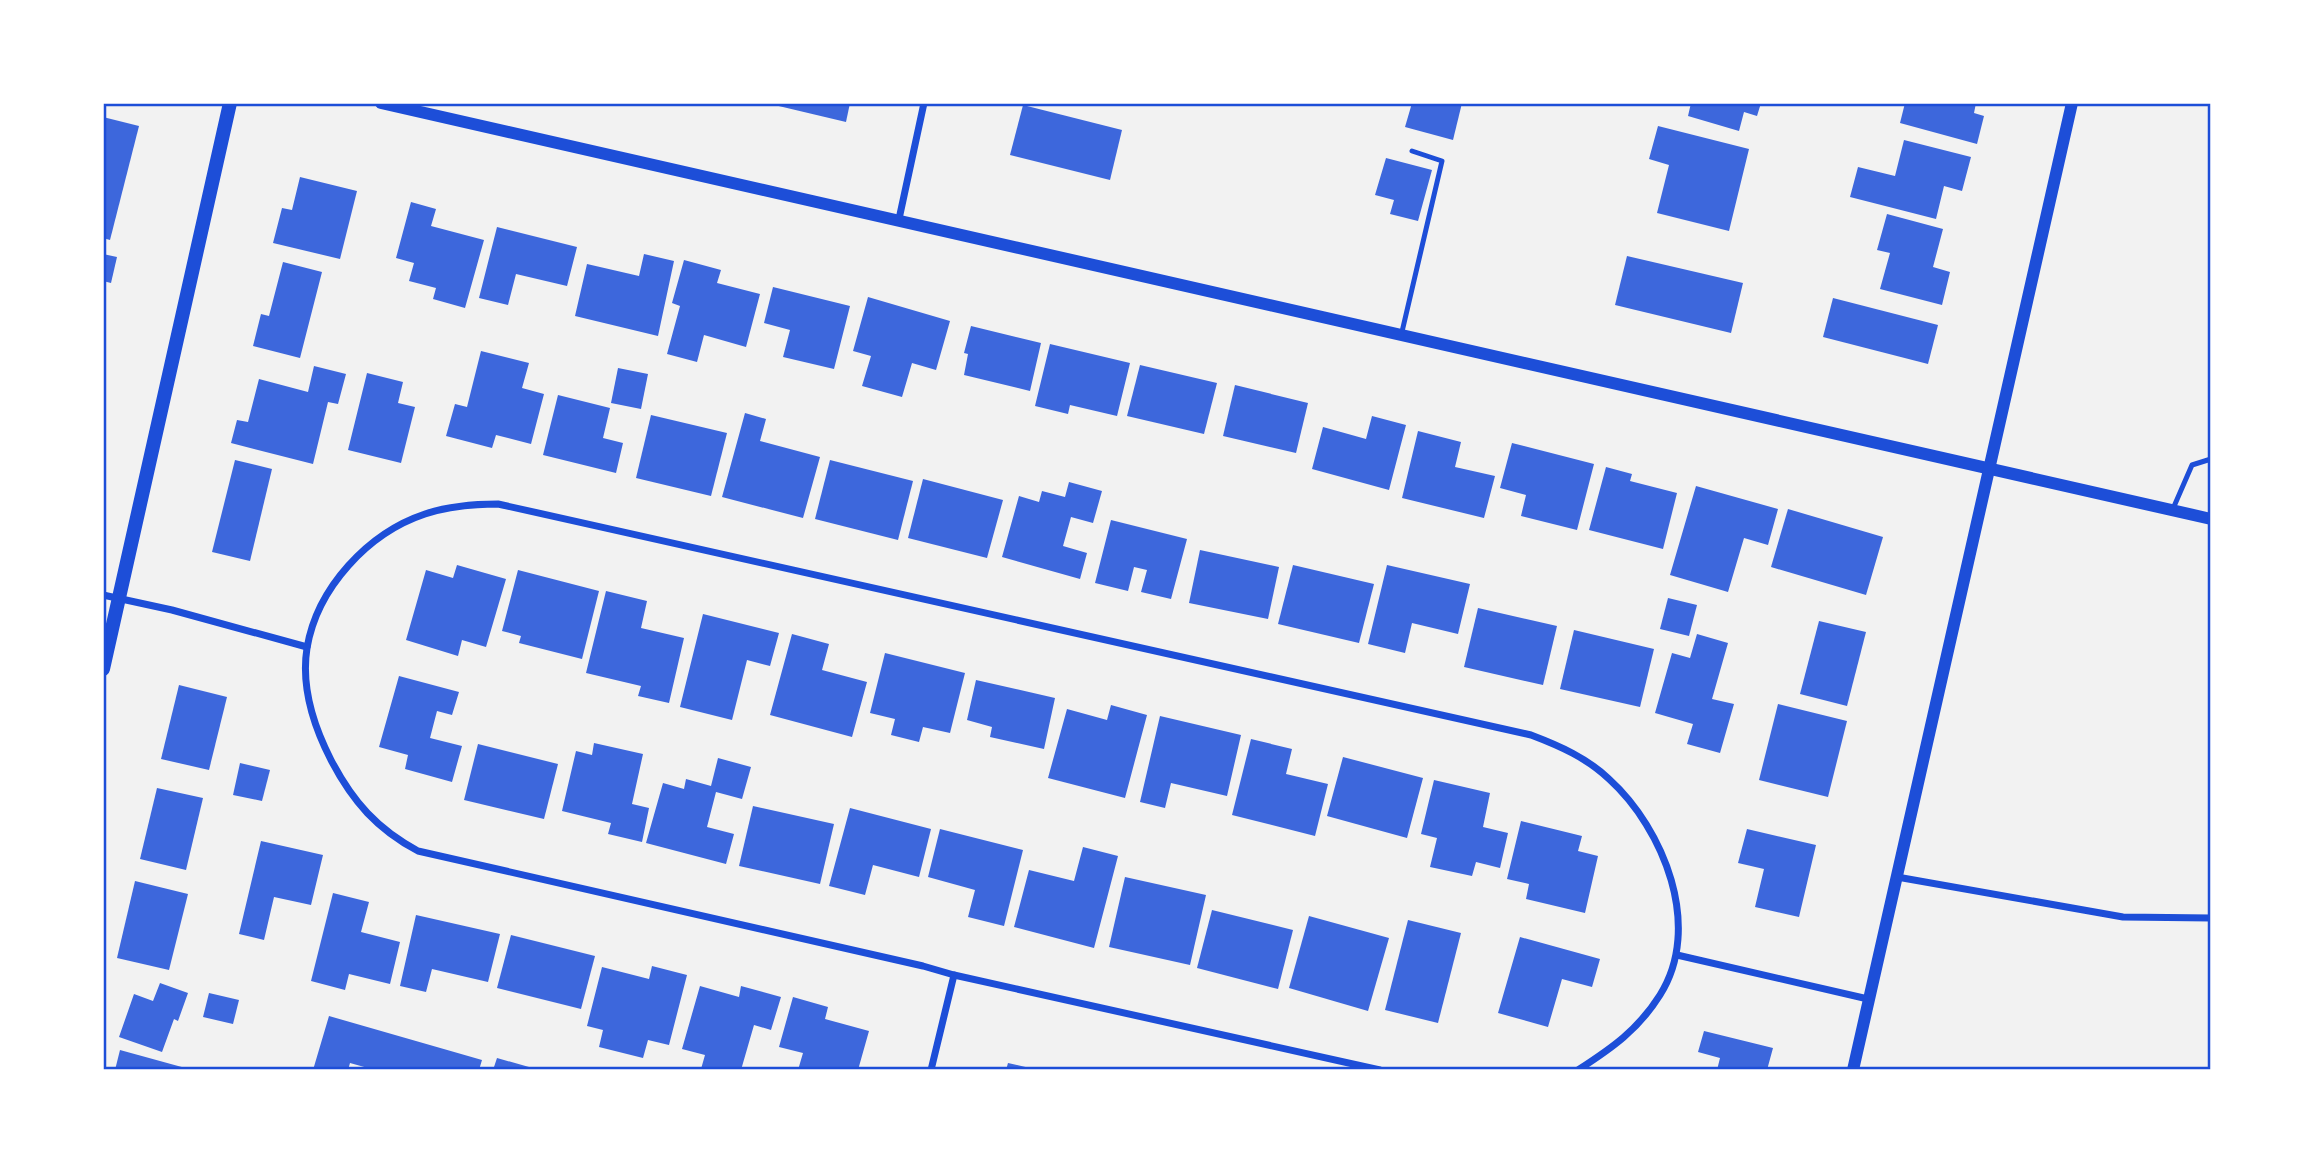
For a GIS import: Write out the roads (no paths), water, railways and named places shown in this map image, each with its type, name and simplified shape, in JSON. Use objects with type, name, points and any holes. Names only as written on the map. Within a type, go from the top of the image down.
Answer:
[{"type":"main road","points":[[103,669],[230,103]]},
{"type":"street","points":[[381,103],[2211,519]]},
{"type":"street","points":[[899,219],[924,103]]},
{"type":"street","points":[[1853,1070],[2072,103]]},
{"type":"street","points":[[1380,1070],[418,851],[392,837],[371,817],[337,772],[324,746],[309,698],[306,673],[307,648],[316,616],[342,573],[378,538],[400,525],[435,511],[473,504],[498,504],[1531,735],[1585,760],[1629,798],[1659,846],[1675,899],[1677,955],[1661,994],[1615,1047],[1578,1070]]},
{"type":"street","points":[[103,595],[172,610],[307,648]]},
{"type":"street","points":[[1897,877],[2123,917],[2211,918]]},
{"type":"street","points":[[1677,955],[1868,999]]},
{"type":"street","points":[[931,1070],[954,975]]},
{"type":"lane","points":[[1401,336],[1442,161],[1412,150]]},
{"type":"lane","points":[[2172,510],[2192,465],[2211,459]]}]
